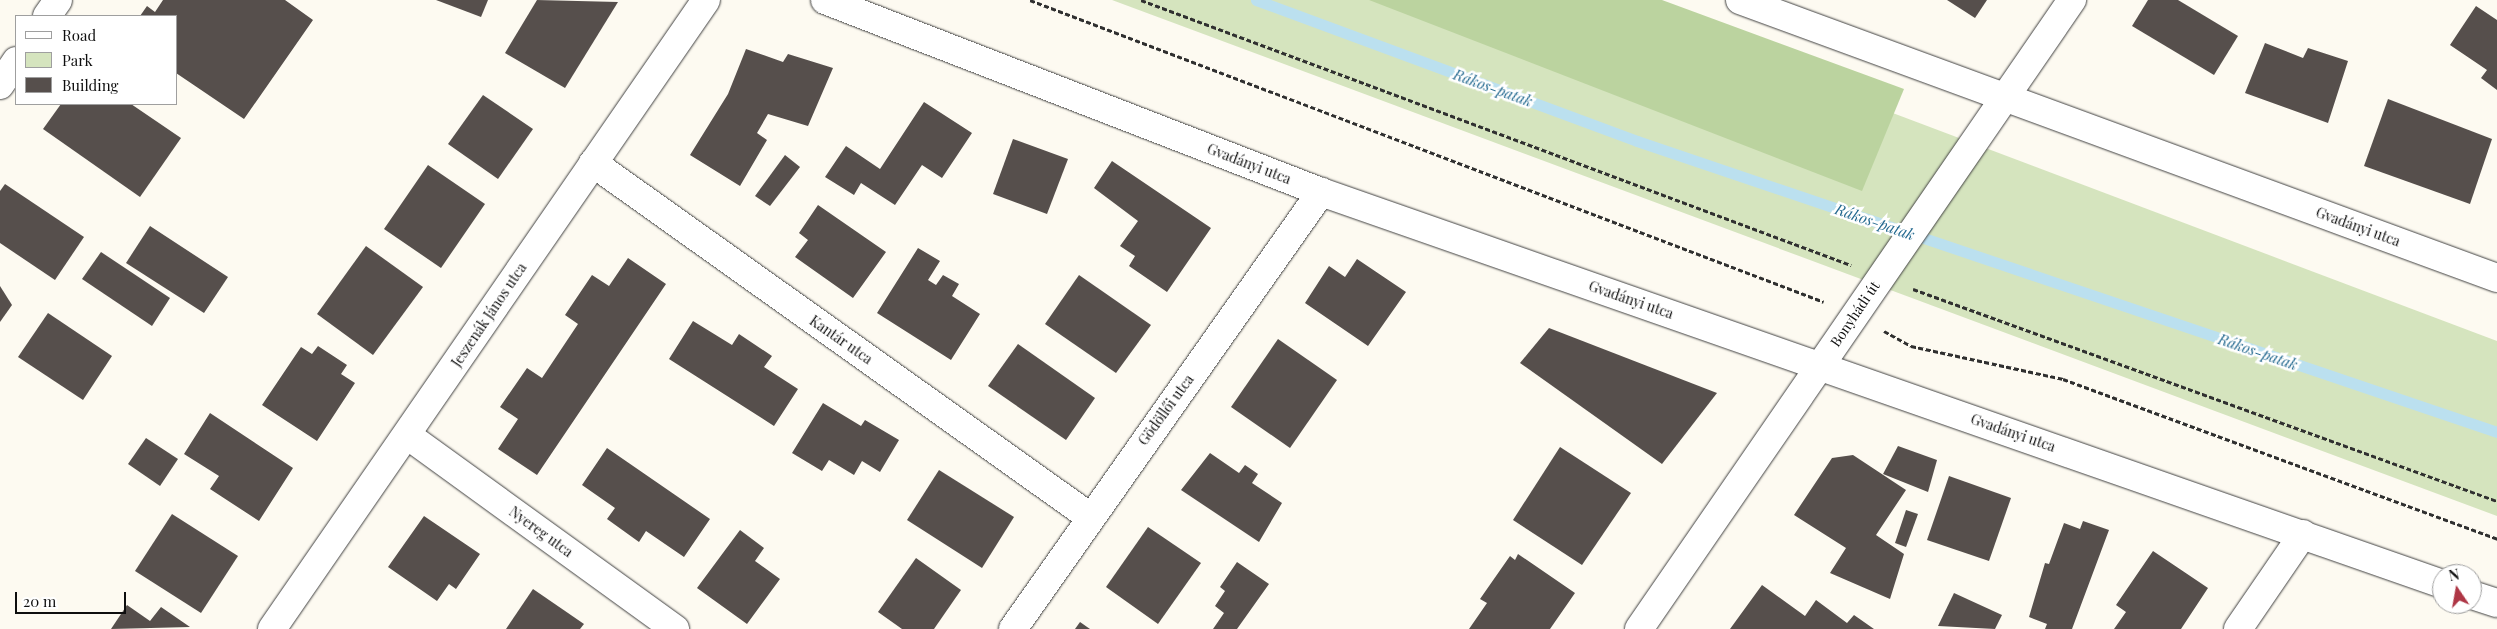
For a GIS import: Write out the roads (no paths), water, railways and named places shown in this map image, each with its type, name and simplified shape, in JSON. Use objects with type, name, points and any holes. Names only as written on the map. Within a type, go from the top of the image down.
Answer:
[{"type":"street","points":[[48,15],[58,0]]},
{"type":"street","name":"Jeszenák János utca","points":[[272,629],[706,0]]},
{"type":"street","name":"Gvadányi utca","points":[[825,0],[1321,192],[1821,365],[2432,580]]},
{"type":"street","name":"Gvadányi utca","points":[[1740,0],[2007,96],[2497,278]]},
{"type":"street","name":"Bonyhádi út","points":[[1639,629],[1821,365],[1955,166],[2007,96],[2072,0]]},
{"type":"street","points":[[0,85],[15,62]]},
{"type":"street","name":"Kantár utca","points":[[593,163],[1090,517]]},
{"type":"street","name":"Gödöllői utca","points":[[1014,629],[1090,517],[1321,192]]},
{"type":"street","name":"Nyereg utca","points":[[407,435],[675,629]]},
{"type":"street","points":[[2238,629],[2303,534]]},
{"type":"street","points":[[2482,598],[2497,604]]},
{"type":"waterway","name":"Rákos-patak","points":[[1256,0],[1637,141],[2497,432]]}]
